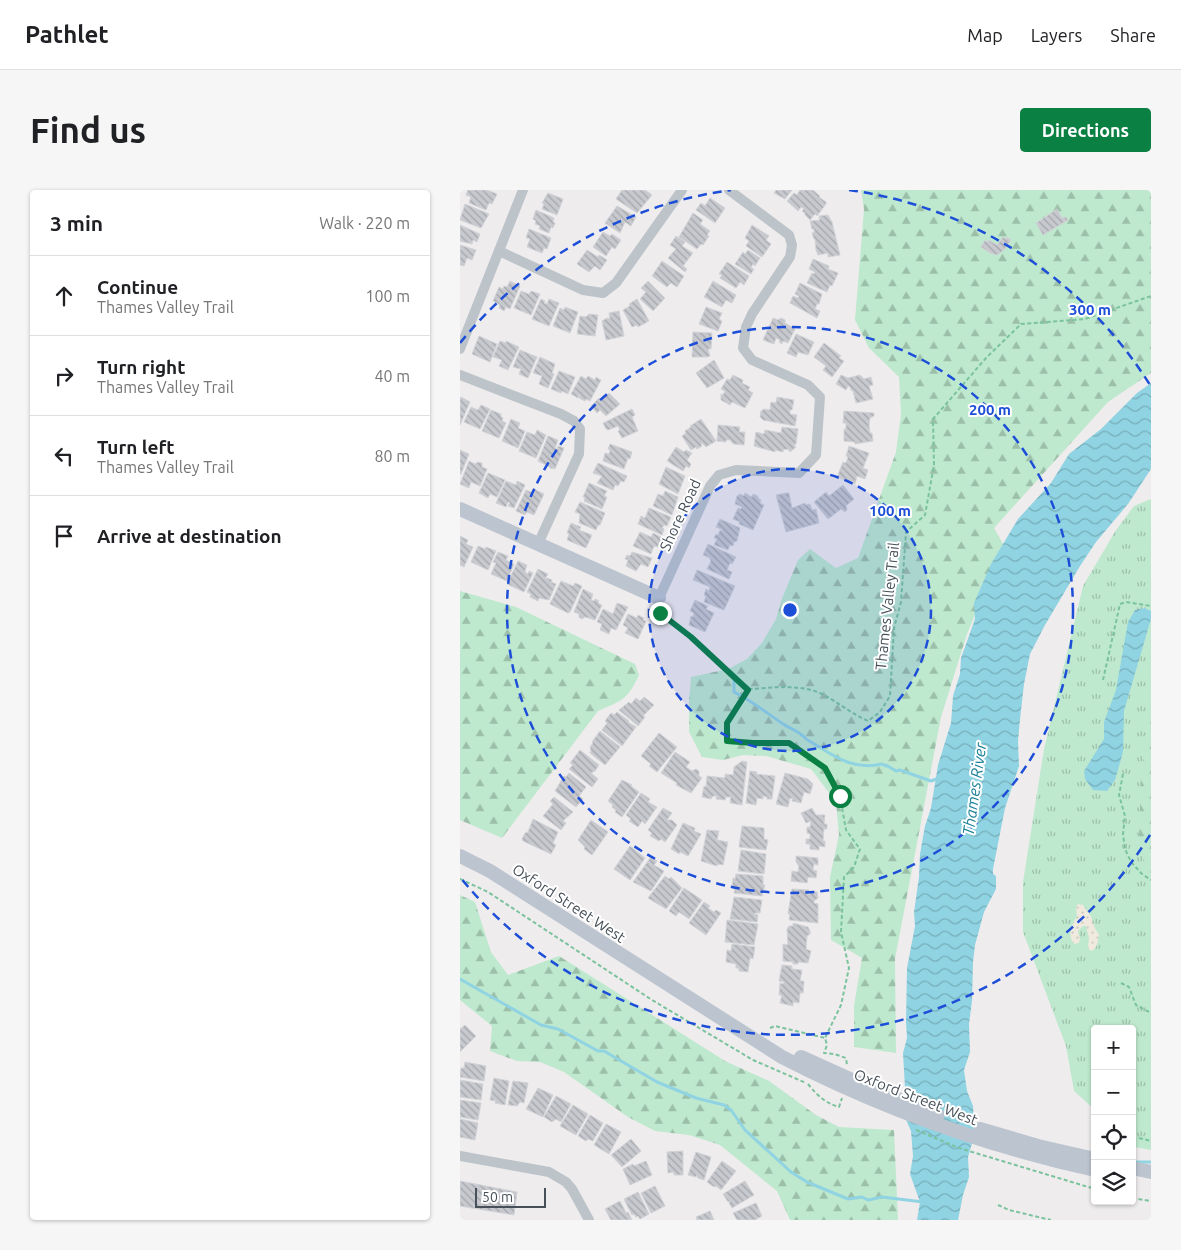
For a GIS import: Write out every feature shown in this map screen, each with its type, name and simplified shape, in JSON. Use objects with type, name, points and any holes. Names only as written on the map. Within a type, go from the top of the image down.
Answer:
[{"type":"main road","name":"Shore Road","points":[[460,509],[659,598]]},
{"type":"main road","name":"Oxford Street West","points":[[460,856],[490,871],[736,1028],[892,1108],[1010,1148],[1091,1169]]},
{"type":"main road","name":"Oxford Street West","points":[[825,1073],[865,1086],[956,1122],[1038,1146],[1091,1158]]},
{"type":"street","points":[[460,349],[523,190]]},
{"type":"street","points":[[499,251],[583,290],[603,293],[616,283],[682,190]]},
{"type":"street","name":"Shore Road","points":[[659,598],[710,486],[719,475],[736,470],[799,473],[816,455],[820,397],[808,385],[752,360],[743,348],[746,328],[752,314],[790,258],[792,245],[789,235],[729,190]]},
{"type":"street","points":[[460,375],[561,414],[574,421],[580,429],[579,454],[538,544]]},
{"type":"street","points":[[460,1156],[549,1172],[566,1182],[572,1189],[588,1220]]},
{"type":"path","name":"Thames Valley Trail","points":[[748,690],[792,686],[822,694],[852,714],[868,721],[880,712],[890,696],[894,628],[901,602],[906,532],[924,515],[934,465],[933,419],[986,358],[1021,324],[1085,319],[1151,296]]},
{"type":"path","points":[[1103,680],[1120,604],[1126,602],[1151,606]]},
{"type":"path","points":[[660,613],[691,637],[748,690],[727,723],[727,741],[789,743],[825,768],[840,796],[846,830],[860,849],[854,867],[844,877],[841,932],[849,968],[841,1005],[824,1038]]},
{"type":"path","points":[[1123,774],[1119,795],[1125,816],[1123,834],[1125,849],[1131,862],[1142,874],[1151,880]]},
{"type":"path","points":[[460,879],[488,892],[652,1000],[753,1060],[808,1084]]},
{"type":"path","points":[[1121,983],[1129,987],[1136,1005],[1151,1012]]},
{"type":"path","points":[[770,1028],[775,1026],[824,1038]]},
{"type":"path","points":[[824,1038],[827,1045],[824,1053],[846,1058]]},
{"type":"path","points":[[1139,1138],[1151,1141]]},
{"type":"path","points":[[1136,1199],[1151,1201]]},
{"type":"path","points":[[998,1205],[1008,1210],[1051,1220]]},
{"type":"green space","points":[[861,190],[1151,190],[1151,373],[1108,402],[994,528],[1006,549],[998,560],[967,634],[941,717],[895,959],[896,1053],[854,1047],[854,1006],[862,958],[831,940],[830,877],[839,835],[836,802],[811,769],[766,756],[743,755],[723,760],[702,757],[689,732],[691,677],[728,669],[747,659],[762,643],[776,619],[781,601],[798,560],[810,549],[836,568],[858,558],[896,452],[901,414],[899,377],[869,348],[855,320],[864,209]]},
{"type":"green space","points":[[1151,499],[1151,1150],[1136,1147],[1136,1025],[1091,1025],[1091,1106],[1074,1091],[1066,1046],[1023,932],[1023,882],[1044,749],[1083,586],[1116,530],[1134,506]]},
{"type":"green space","points":[[460,591],[516,607],[635,664],[639,675],[628,694],[613,705],[598,711],[502,838],[460,820]]},
{"type":"green space","points":[[1151,719],[1151,873],[1146,869],[1139,840],[1141,775]]},
{"type":"green space","points":[[460,895],[475,902],[491,952],[508,975],[559,956],[725,1061],[769,1081],[816,1115],[839,1127],[894,1130],[898,1220],[790,1220],[777,1191],[720,1145],[689,1135],[655,1131],[628,1117],[564,1072],[540,1062],[517,1061],[490,1051],[492,1026],[460,1000]]},
{"type":"sand","points":[[1078,904],[1083,905],[1090,915],[1099,934],[1096,946],[1091,951],[1088,948],[1089,938],[1086,926],[1083,926],[1078,931],[1079,943],[1074,944],[1070,934],[1077,917],[1076,907]]},
{"type":"water","name":"Thames River","points":[[1151,383],[1151,469],[1128,504],[1096,542],[1080,566],[1030,654],[1020,719],[1018,741],[1019,766],[1005,808],[993,869],[993,874],[996,876],[996,889],[984,912],[975,945],[973,962],[972,1001],[969,1024],[970,1052],[964,1070],[967,1091],[973,1106],[975,1133],[968,1157],[969,1177],[958,1220],[917,1220],[920,1202],[910,1174],[913,1156],[911,1131],[902,1111],[905,1088],[903,1053],[907,1038],[907,968],[915,926],[914,912],[925,826],[931,808],[938,765],[951,723],[953,696],[960,674],[961,658],[975,619],[974,603],[991,564],[1018,519],[1051,483],[1069,454],[1101,429],[1137,393]]},
{"type":"water","points":[[1145,608],[1151,611],[1151,619],[1124,711],[1123,752],[1115,780],[1107,791],[1093,790],[1085,779],[1084,771],[1104,739],[1104,722],[1116,690],[1128,622],[1135,610]]},
{"type":"building","points":[[468,190],[487,190],[497,194],[492,204],[489,203],[486,210],[469,203],[471,197],[466,195]]},
{"type":"building","points":[[622,190],[645,190],[652,195],[637,213],[616,199]]},
{"type":"building","points":[[776,190],[792,190],[785,199],[774,193]]},
{"type":"building","points":[[800,190],[813,190],[826,202],[817,216],[815,214],[810,220],[802,211],[804,209],[801,207],[798,211],[787,201],[794,193],[797,195]]},
{"type":"building","points":[[548,193],[563,199],[557,215],[542,209],[544,204],[542,203]]},
{"type":"building","points":[[710,198],[725,208],[715,223],[696,210],[701,203],[705,206]]},
{"type":"building","points":[[465,204],[489,214],[481,228],[460,220]]},
{"type":"building","points":[[617,206],[636,217],[631,226],[625,222],[620,233],[605,223]]},
{"type":"building","points":[[1057,209],[1062,218],[1066,217],[1068,220],[1043,235],[1036,223]]},
{"type":"building","points":[[536,210],[554,218],[553,222],[555,223],[549,233],[539,229],[540,226],[535,224],[536,221],[533,219]]},
{"type":"building","points":[[693,213],[703,220],[700,224],[710,231],[703,245],[701,244],[697,249],[679,237]]},
{"type":"building","points":[[828,215],[832,222],[840,255],[828,257],[828,253],[818,255],[812,233],[814,229],[812,229],[810,221],[820,220],[819,216]]},
{"type":"building","points":[[460,225],[480,234],[477,242],[473,240],[472,244],[460,241]]},
{"type":"building","points":[[752,225],[769,236],[766,240],[771,244],[762,257],[746,246],[749,241],[745,238]]},
{"type":"building","points":[[529,229],[551,238],[547,249],[544,248],[542,253],[527,247],[530,239],[526,238]]},
{"type":"building","points":[[603,232],[610,236],[612,234],[621,240],[615,249],[612,247],[606,256],[593,247]]},
{"type":"building","points":[[676,236],[685,242],[682,246],[693,253],[683,266],[687,269],[685,272],[668,258],[676,249],[670,245]]},
{"type":"building","points":[[1003,237],[1011,240],[1004,250],[997,255],[981,247],[985,240],[987,242],[989,240],[997,245]]},
{"type":"building","points":[[460,245],[476,250],[472,260],[467,258],[464,266],[460,265]]},
{"type":"building","points":[[587,250],[607,260],[600,270],[595,266],[589,272],[577,264]]},
{"type":"building","points":[[748,250],[760,258],[755,266],[753,264],[751,268],[754,269],[751,274],[735,264],[743,252],[745,254]]},
{"type":"building","points":[[813,259],[829,266],[828,269],[838,273],[827,292],[807,283],[812,273],[814,274],[815,272],[809,269]]},
{"type":"building","points":[[662,261],[684,276],[677,287],[671,283],[667,287],[652,276]]},
{"type":"building","points":[[727,262],[749,276],[744,285],[740,282],[736,288],[720,278],[722,275],[719,274]]},
{"type":"building","points":[[510,281],[520,286],[510,309],[506,307],[504,311],[499,308],[500,305],[493,301],[499,287],[503,289],[504,286],[507,287]]},
{"type":"building","points":[[648,281],[665,298],[653,311],[640,299],[646,292],[641,288]]},
{"type":"building","points":[[713,281],[736,295],[732,303],[726,300],[722,307],[704,297]]},
{"type":"building","points":[[800,283],[822,294],[819,304],[817,304],[815,309],[820,311],[817,318],[790,303],[793,296],[798,298],[799,296],[795,294]]},
{"type":"building","points":[[521,291],[529,294],[531,291],[540,294],[531,315],[514,308]]},
{"type":"building","points":[[541,299],[547,304],[549,299],[559,303],[549,326],[532,319]]},
{"type":"building","points":[[637,299],[649,321],[638,327],[637,325],[632,327],[623,310]]},
{"type":"building","points":[[565,307],[578,312],[570,333],[553,326],[560,308],[564,310]]},
{"type":"building","points":[[706,307],[722,313],[719,319],[722,321],[718,331],[699,324]]},
{"type":"building","points":[[619,311],[624,336],[606,340],[602,321],[607,318],[610,319],[609,313]]},
{"type":"building","points":[[589,314],[598,315],[595,336],[577,334],[580,316],[586,317]]},
{"type":"building","points":[[773,318],[785,320],[785,323],[795,329],[788,343],[783,341],[782,344],[776,338],[774,344],[763,340]]},
{"type":"building","points":[[693,332],[712,333],[711,349],[708,349],[710,356],[692,357]]},
{"type":"building","points":[[796,334],[814,342],[808,355],[798,352],[796,357],[787,353]]},
{"type":"building","points":[[479,336],[497,344],[490,362],[472,354]]},
{"type":"building","points":[[500,341],[506,343],[506,341],[519,347],[508,370],[499,366],[502,360],[493,357]]},
{"type":"building","points":[[824,343],[841,356],[839,358],[844,361],[832,377],[823,370],[826,366],[814,357]]},
{"type":"building","points":[[520,350],[537,357],[528,378],[519,374],[521,369],[513,367]]},
{"type":"building","points":[[540,357],[555,364],[552,373],[554,374],[548,388],[539,384],[542,376],[533,373]]},
{"type":"building","points":[[714,360],[724,378],[707,388],[696,373]]},
{"type":"building","points":[[559,371],[575,377],[568,394],[551,389]]},
{"type":"building","points":[[733,375],[743,380],[742,383],[750,387],[748,390],[753,393],[745,408],[732,402],[730,405],[721,400],[721,394],[723,395],[725,391],[721,389],[727,379],[730,380]]},
{"type":"building","points":[[841,375],[848,378],[860,375],[864,379],[871,377],[873,385],[869,386],[873,399],[856,403],[850,387],[848,386],[846,390],[836,384]]},
{"type":"building","points":[[581,376],[586,379],[588,376],[595,380],[596,377],[601,380],[590,401],[579,398],[580,394],[578,398],[571,394]]},
{"type":"building","points":[[609,393],[620,404],[606,416],[600,410],[597,413],[591,406],[599,398],[600,400]]},
{"type":"building","points":[[461,397],[470,402],[460,425],[460,399]]},
{"type":"building","points":[[777,397],[794,400],[790,414],[797,415],[795,426],[763,420],[760,417],[761,411],[764,409],[770,410],[771,402],[776,403]]},
{"type":"building","points":[[481,405],[490,409],[480,429],[464,422],[471,407],[478,410]]},
{"type":"building","points":[[632,409],[635,415],[632,417],[638,431],[622,438],[618,431],[620,430],[618,426],[606,429],[603,423]]},
{"type":"building","points":[[491,410],[501,414],[502,421],[506,423],[499,438],[482,431]]},
{"type":"building","points":[[844,411],[874,413],[874,416],[870,418],[869,426],[873,441],[855,444],[855,442],[844,441],[846,423],[843,423]]},
{"type":"building","points":[[511,419],[520,423],[518,428],[525,431],[518,448],[502,441]]},
{"type":"building","points":[[701,419],[716,441],[706,447],[702,443],[702,446],[691,450],[682,436],[690,426]]},
{"type":"building","points":[[718,425],[740,427],[739,432],[745,432],[744,445],[734,444],[731,440],[726,440],[726,442],[717,441]]},
{"type":"building","points":[[782,427],[798,429],[796,444],[794,445],[796,447],[790,452],[788,449],[783,450],[783,452],[775,450],[775,452],[754,446],[756,432],[764,434],[765,430],[781,433]]},
{"type":"building","points":[[537,430],[546,435],[536,458],[519,451],[527,432],[535,435]]},
{"type":"building","points":[[548,436],[558,440],[555,448],[557,449],[558,446],[564,448],[555,469],[538,461]]},
{"type":"building","points":[[610,444],[632,452],[624,469],[603,461],[605,453],[609,454]]},
{"type":"building","points":[[849,446],[869,453],[863,468],[868,470],[865,479],[857,476],[855,484],[837,477],[843,462],[846,463]]},
{"type":"building","points":[[676,447],[684,452],[686,450],[692,453],[687,460],[691,464],[689,468],[686,466],[683,471],[667,461]]},
{"type":"building","points":[[460,450],[469,454],[461,474],[460,474]]},
{"type":"building","points":[[469,461],[475,464],[478,462],[482,463],[482,467],[487,469],[480,486],[471,482],[469,488],[460,484]]},
{"type":"building","points":[[598,463],[627,476],[624,482],[621,481],[618,486],[615,485],[613,490],[597,483],[602,476],[593,473]]},
{"type":"building","points":[[666,467],[685,476],[678,494],[659,484]]},
{"type":"building","points":[[488,473],[505,480],[497,497],[490,494],[488,498],[479,493]]},
{"type":"building","points":[[506,481],[516,485],[517,481],[525,485],[514,508],[508,506],[510,503],[508,502],[506,507],[496,503]]},
{"type":"building","points":[[589,483],[607,491],[604,496],[607,497],[602,509],[584,501],[585,498],[583,497]]},
{"type":"building","points":[[843,485],[854,499],[846,506],[847,510],[845,512],[841,509],[828,519],[814,502],[826,492],[829,496]]},
{"type":"building","points":[[534,489],[544,494],[534,515],[527,512],[525,515],[516,511],[526,490],[533,493]]},
{"type":"building","points":[[665,491],[678,497],[672,515],[653,506],[658,494],[663,496]]},
{"type":"building","points":[[745,493],[752,497],[753,494],[758,496],[761,500],[760,503],[764,505],[753,530],[733,519],[738,508],[741,509],[742,507],[735,504],[737,496],[740,494],[744,496]]},
{"type":"building","points":[[789,493],[792,508],[805,503],[805,505],[810,504],[812,510],[816,509],[819,523],[786,532],[776,495]]},
{"type":"building","points":[[580,502],[605,513],[596,530],[579,523],[580,514],[575,512]]},
{"type":"building","points":[[649,508],[671,517],[667,526],[664,525],[662,528],[664,529],[662,535],[638,524],[641,516],[645,518]]},
{"type":"building","points":[[720,519],[740,528],[737,541],[734,542],[733,546],[730,545],[728,550],[714,545],[717,539],[714,538],[716,534],[718,535],[720,530],[723,530],[716,527]]},
{"type":"building","points":[[571,523],[581,527],[579,530],[592,535],[586,548],[567,540],[569,534],[567,533]]},
{"type":"building","points":[[640,532],[651,537],[653,533],[663,538],[658,547],[654,546],[651,554],[633,546]]},
{"type":"building","points":[[460,536],[468,540],[466,544],[473,547],[464,567],[460,565]]},
{"type":"building","points":[[708,544],[736,557],[732,564],[730,563],[727,570],[732,572],[729,579],[707,569],[711,561],[710,558],[703,555]]},
{"type":"building","points":[[478,546],[496,551],[488,570],[471,562]]},
{"type":"building","points":[[498,552],[508,556],[506,560],[514,564],[507,581],[491,574],[496,563],[493,562]]},
{"type":"building","points":[[632,552],[652,558],[648,567],[641,564],[636,571],[626,566],[628,560],[625,559]]},
{"type":"building","points":[[518,561],[527,565],[526,573],[528,574],[529,571],[533,573],[524,592],[507,584]]},
{"type":"building","points":[[538,569],[548,574],[545,579],[552,580],[551,582],[556,584],[549,600],[539,598],[538,601],[530,597],[531,594],[527,592]]},
{"type":"building","points":[[697,570],[735,586],[724,610],[704,602],[706,589],[709,591],[710,587],[693,580]]},
{"type":"building","points":[[561,581],[573,586],[575,583],[582,586],[568,613],[550,604]]},
{"type":"building","points":[[583,589],[593,594],[591,600],[594,601],[595,599],[602,605],[595,620],[585,617],[582,619],[579,617],[579,614],[574,612]]},
{"type":"building","points":[[695,600],[708,606],[706,609],[714,613],[705,632],[689,625],[691,616],[693,617],[694,613],[690,611]]},
{"type":"building","points":[[617,603],[628,607],[616,630],[611,628],[609,634],[600,630],[602,624],[597,622],[603,609],[613,614]]},
{"type":"building","points":[[628,614],[637,618],[638,615],[646,621],[638,639],[625,633],[628,628],[623,625]]},
{"type":"building","points":[[644,697],[654,705],[643,716],[645,717],[638,726],[619,710],[629,702],[631,704],[636,698],[640,701]]},
{"type":"building","points":[[617,712],[636,727],[622,746],[602,730],[607,723],[605,721],[611,713],[614,715]]},
{"type":"building","points":[[600,731],[620,747],[605,765],[590,753],[592,742]]},
{"type":"building","points":[[659,733],[677,747],[657,772],[641,756]]},
{"type":"building","points":[[580,750],[599,765],[591,773],[598,779],[592,787],[569,769],[573,765],[570,763]]},
{"type":"building","points":[[675,752],[690,762],[686,767],[692,771],[696,769],[699,771],[699,776],[702,778],[691,793],[676,785],[677,783],[661,773]]},
{"type":"building","points":[[742,761],[747,762],[742,805],[730,803],[731,797],[726,797],[725,800],[716,799],[717,796],[713,796],[711,799],[702,797],[704,786],[706,787],[707,776],[725,778],[725,774],[733,775],[734,767]]},
{"type":"building","points":[[750,771],[757,772],[756,774],[775,776],[772,799],[767,799],[767,797],[763,796],[763,799],[757,798],[756,805],[746,803]]},
{"type":"building","points":[[569,773],[586,787],[579,796],[583,799],[576,807],[555,791],[564,776],[566,777]]},
{"type":"building","points":[[785,773],[808,779],[813,784],[810,794],[804,792],[801,803],[792,801],[793,799],[790,798],[788,807],[776,804]]},
{"type":"building","points":[[622,780],[632,785],[639,792],[622,817],[615,812],[616,810],[612,807],[613,805],[608,801]]},
{"type":"building","points":[[641,793],[650,799],[648,802],[657,807],[645,824],[642,821],[638,827],[629,821],[631,819],[626,815]]},
{"type":"building","points":[[554,797],[573,812],[563,821],[566,823],[561,830],[543,816],[553,804],[550,801]]},
{"type":"building","points":[[663,808],[672,813],[667,820],[672,820],[677,825],[665,842],[650,836],[652,833],[648,830]]},
{"type":"building","points":[[812,808],[816,815],[825,815],[824,824],[827,824],[827,829],[824,829],[823,841],[825,841],[825,847],[819,846],[819,850],[810,849],[810,844],[806,844],[806,839],[810,839],[807,827],[810,827],[811,821],[806,823],[801,813]]},
{"type":"building","points":[[533,819],[558,832],[553,843],[556,845],[551,854],[523,841],[522,839],[525,833],[528,832]]},
{"type":"building","points":[[591,820],[608,832],[592,855],[584,849],[585,847],[578,840]]},
{"type":"building","points":[[683,823],[695,828],[694,831],[701,834],[688,856],[680,852],[679,854],[671,849]]},
{"type":"building","points":[[742,826],[764,828],[764,839],[768,840],[766,850],[739,847]]},
{"type":"building","points":[[707,830],[719,831],[717,840],[728,842],[723,865],[718,864],[717,866],[701,861]]},
{"type":"building","points":[[630,846],[645,858],[630,880],[614,869]]},
{"type":"building","points":[[741,850],[766,854],[764,874],[738,871]]},
{"type":"building","points":[[796,856],[818,858],[818,865],[814,864],[813,870],[817,871],[816,878],[808,877],[807,883],[791,881],[792,871],[798,872],[799,866],[796,862]]},
{"type":"building","points":[[651,857],[657,861],[654,865],[664,871],[651,891],[633,882]]},
{"type":"building","points":[[736,874],[763,876],[763,885],[765,885],[762,896],[734,893],[735,888],[732,888],[733,878],[735,879]]},
{"type":"building","points":[[665,876],[669,879],[671,877],[682,888],[666,909],[648,898]]},
{"type":"building","points":[[684,888],[702,900],[689,919],[679,912],[676,916],[669,911]]},
{"type":"building","points":[[792,889],[809,890],[808,895],[813,891],[817,892],[818,898],[814,903],[818,904],[818,923],[789,920],[790,914],[788,914]]},
{"type":"building","points":[[734,897],[762,900],[760,913],[754,914],[758,915],[757,922],[730,919]]},
{"type":"building","points":[[704,902],[714,912],[716,910],[721,913],[706,935],[689,923]]},
{"type":"building","points":[[727,920],[758,924],[754,945],[725,942]]},
{"type":"building","points":[[793,923],[808,927],[810,931],[810,934],[807,936],[806,949],[811,951],[808,963],[798,962],[798,964],[793,964],[793,962],[783,961],[783,944],[788,945],[787,929],[789,926],[793,926]]},
{"type":"building","points":[[732,944],[755,947],[753,959],[750,958],[748,972],[739,971],[739,968],[736,968],[736,964],[726,962],[727,950],[731,951]]},
{"type":"building","points":[[782,965],[802,970],[800,981],[804,981],[803,993],[800,993],[799,1003],[793,1002],[793,1006],[780,1003],[782,995],[779,995],[780,983],[783,984],[784,982],[779,981]]},
{"type":"building","points":[[465,1025],[476,1036],[460,1052],[460,1029]]},
{"type":"building","points":[[465,1062],[486,1066],[484,1081],[460,1077],[461,1068],[464,1068]]},
{"type":"building","points":[[494,1078],[509,1081],[505,1105],[490,1100]]},
{"type":"building","points":[[460,1080],[483,1084],[481,1100],[460,1097]]},
{"type":"building","points":[[513,1081],[528,1083],[524,1103],[520,1102],[517,1106],[508,1105]]},
{"type":"building","points":[[538,1088],[553,1095],[543,1117],[526,1109]]},
{"type":"building","points":[[556,1096],[571,1104],[561,1122],[556,1119],[552,1122],[544,1117]]},
{"type":"building","points":[[460,1100],[481,1103],[478,1120],[460,1117]]},
{"type":"building","points":[[573,1105],[588,1114],[576,1135],[560,1126]]},
{"type":"building","points":[[590,1115],[603,1123],[593,1141],[588,1139],[586,1141],[578,1136]]},
{"type":"building","points":[[460,1119],[478,1123],[475,1140],[460,1137]]},
{"type":"building","points":[[606,1124],[621,1132],[609,1154],[594,1145]]},
{"type":"building","points":[[631,1139],[641,1151],[622,1167],[611,1155]]},
{"type":"building","points":[[683,1151],[683,1175],[674,1175],[674,1172],[668,1173],[667,1152]]},
{"type":"building","points":[[696,1152],[711,1157],[704,1180],[698,1178],[697,1175],[696,1177],[688,1175]]},
{"type":"building","points":[[646,1161],[652,1175],[630,1185],[623,1169]]},
{"type":"building","points":[[722,1161],[736,1171],[721,1190],[707,1182]]},
{"type":"building","points":[[460,1181],[517,1192],[514,1215],[460,1206]]},
{"type":"building","points":[[745,1181],[754,1195],[732,1208],[729,1203],[730,1201],[728,1202],[723,1194]]},
{"type":"building","points":[[655,1186],[665,1206],[651,1213],[641,1193]]},
{"type":"building","points":[[638,1192],[649,1214],[640,1219],[634,1214],[632,1215],[624,1199]]},
{"type":"building","points":[[620,1201],[632,1220],[611,1220],[605,1209]]},
{"type":"building","points":[[756,1203],[762,1216],[755,1220],[737,1220],[733,1213]]},
{"type":"building","points":[[710,1211],[714,1220],[697,1220],[696,1217]]},
{"type":"waterway","points":[[734,681],[734,692],[842,760],[861,765],[882,764],[896,771],[900,770],[931,781],[939,778]]},
{"type":"waterway","points":[[460,979],[541,1025],[558,1029],[598,1051],[604,1051],[657,1082],[696,1098],[724,1105],[731,1110],[745,1130],[791,1172],[807,1182],[848,1199],[862,1197],[868,1200],[882,1197],[923,1202]]},
{"type":"waterway","points":[[1136,1162],[1151,1162]]},
{"type":"route","points":[[660,613],[691,637],[748,690],[727,723],[727,741],[789,743],[825,768],[840,796]]}]
